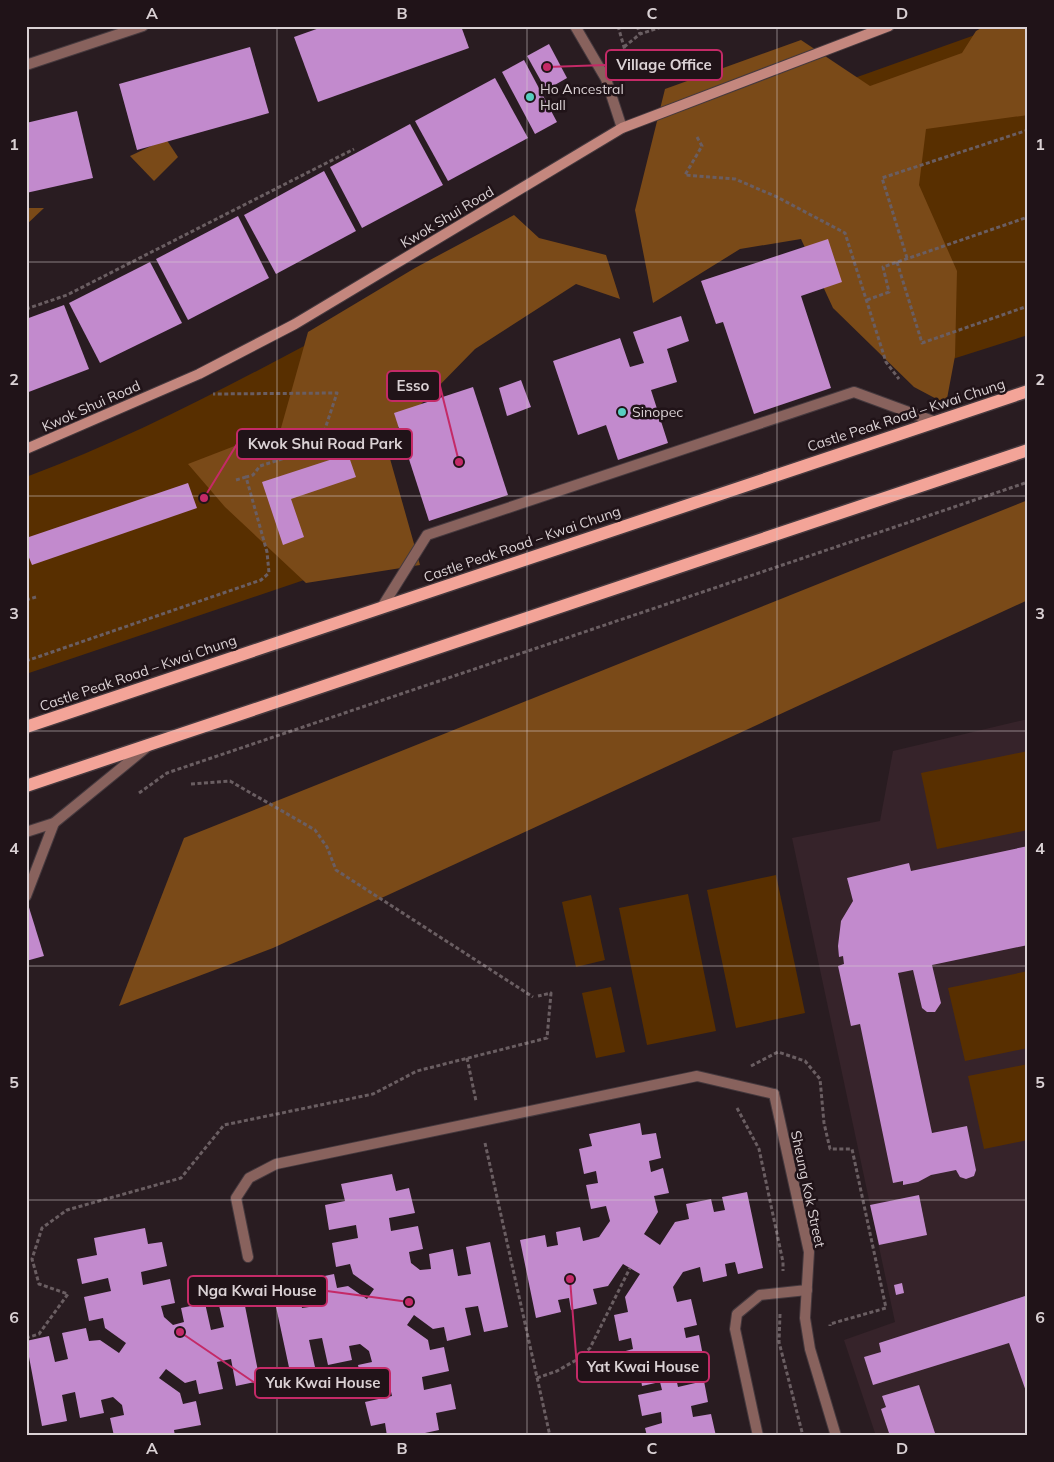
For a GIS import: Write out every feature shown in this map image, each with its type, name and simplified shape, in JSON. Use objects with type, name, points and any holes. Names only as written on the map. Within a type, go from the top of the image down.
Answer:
[{"type":"main road","name":"Castle Peak Road – Kwai Chung","points":[[26,727],[933,421],[1028,391]]},
{"type":"main road","points":[[26,786],[148,747],[1028,450]]},
{"type":"street","points":[[26,65],[143,26]]},
{"type":"street","points":[[575,26],[606,79],[622,128]]},
{"type":"street","name":"Kwok Shui Road","points":[[26,450],[199,374],[295,324],[622,128],[890,26]]},
{"type":"street","points":[[382,607],[427,535],[854,392],[933,421]]},
{"type":"street","points":[[26,832],[54,823],[148,747]]},
{"type":"street","points":[[26,896],[54,823]]},
{"type":"street","points":[[248,1257],[236,1198],[249,1178],[276,1164],[696,1076],[737,1084]]},
{"type":"street","name":"Sheung Kok Street","points":[[737,1084],[774,1094],[809,1252],[805,1318],[810,1349],[836,1436]]},
{"type":"street","points":[[758,1436],[735,1329],[737,1314],[760,1295],[807,1290]]},
{"type":"path","points":[[638,26],[640,34]]},
{"type":"path","points":[[624,47],[640,34],[665,26]]},
{"type":"path","points":[[906,258],[882,178],[1028,130]]},
{"type":"path","points":[[697,137],[702,146],[685,175],[735,179],[845,233],[886,362],[899,379]]},
{"type":"path","points":[[26,309],[67,295],[354,148]]},
{"type":"path","points":[[867,300],[890,292],[882,267],[1028,217]]},
{"type":"path","points":[[897,262],[922,343],[1028,306]]},
{"type":"path","points":[[210,389],[213,394],[337,394],[319,447],[260,466],[253,475],[236,480]]},
{"type":"path","points":[[26,661],[266,577],[269,573],[269,560],[246,477]]},
{"type":"path","points":[[139,793],[167,773],[1028,482]]},
{"type":"path","points":[[26,600],[36,597]]},
{"type":"path","points":[[192,784],[230,781],[315,830],[327,847],[336,870],[533,997]]},
{"type":"path","points":[[759,1149],[738,1113],[734,1094],[738,1077],[755,1062],[778,1052],[805,1060],[820,1079],[824,1123],[830,1149],[852,1149],[886,1308],[830,1324],[832,1334]]},
{"type":"path","points":[[467,1058],[550,1436]]},
{"type":"path","points":[[537,1378],[557,1371],[578,1359],[590,1348],[630,1268]]},
{"type":"shaded area","points":[[985,26],[1028,26],[1028,115],[926,129],[919,185],[957,271],[955,356],[946,404],[914,387],[833,308],[801,239],[740,249],[653,303],[635,210],[665,89],[801,40],[870,86],[962,53],[976,31]]},
{"type":"shaded area","points":[[1028,26],[1028,335],[918,370],[790,101],[989,30]]},
{"type":"shaded area","points":[[166,139],[178,157],[154,181],[130,156]]},
{"type":"shaded area","points":[[26,208],[44,208],[26,225]]},
{"type":"shaded area","points":[[514,215],[539,238],[606,255],[620,299],[576,284],[475,349],[385,441],[420,565],[306,583],[225,507],[188,464],[281,428],[308,332],[415,268]]},
{"type":"shaded area","points":[[321,337],[378,555],[26,674],[26,477],[102,446],[213,394]]},
{"type":"shaded area","points":[[1028,500],[1028,600],[273,948],[119,1006],[184,838]]},
{"type":"shaded area","points":[[1028,719],[1028,1436],[876,1436],[844,1340],[895,1322],[792,838],[880,821],[893,751]]},
{"type":"shaded area","points":[[1028,751],[1028,830],[937,849],[921,773]]},
{"type":"shaded area","points":[[776,875],[805,1013],[736,1028],[707,890]]},
{"type":"shaded area","points":[[688,894],[716,1031],[647,1045],[619,908]]},
{"type":"shaded area","points":[[591,895],[605,960],[576,967],[562,902]]},
{"type":"shaded area","points":[[1028,971],[1028,1048],[965,1061],[948,988]]},
{"type":"shaded area","points":[[611,987],[625,1052],[596,1058],[582,993]]},
{"type":"shaded area","points":[[1028,1064],[1028,1140],[984,1149],[968,1076]]},
{"type":"building","points":[[325,26],[461,26],[469,48],[318,102],[294,37]]},
{"type":"building","points":[[549,44],[567,78],[546,90],[527,56]]},
{"type":"building","points":[[250,47],[269,113],[137,150],[119,84]]},
{"type":"building","name":"Ho Ancestral Hall","points":[[524,60],[557,122],[535,134],[502,72]]},
{"type":"building","points":[[495,78],[528,138],[448,181],[415,121]]},
{"type":"building","points":[[77,111],[93,178],[26,193],[26,123]]},
{"type":"building","points":[[410,124],[443,185],[362,228],[330,167]]},
{"type":"building","points":[[324,171],[356,231],[276,274],[244,215]]},
{"type":"building","points":[[238,216],[269,278],[188,320],[156,259]]},
{"type":"building","points":[[828,239],[842,282],[801,296],[831,388],[754,414],[723,322],[716,324],[701,281]]},
{"type":"building","points":[[150,262],[182,323],[100,363],[69,303]]},
{"type":"building","points":[[64,305],[89,369],[26,393],[26,319]]},
{"type":"building","points":[[681,316],[689,341],[667,349],[677,382],[651,390],[668,443],[618,460],[606,425],[578,435],[553,361],[620,338],[630,367],[644,363],[633,332]]},
{"type":"building","points":[[521,380],[531,407],[507,416],[499,388]]},
{"type":"building","points":[[473,387],[508,495],[429,521],[394,413]]},
{"type":"building","points":[[348,454],[356,477],[291,499],[304,537],[283,545],[262,482]]},
{"type":"building","points":[[188,483],[197,508],[32,565],[26,550],[26,538]]},
{"type":"building","points":[[1028,846],[1028,945],[932,965],[941,1003],[935,1012],[927,1012],[922,1008],[913,970],[898,973],[932,1133],[967,1126],[976,1170],[974,1176],[966,1179],[960,1177],[956,1170],[931,1175],[918,1182],[903,1185],[903,1181],[893,1183],[860,1024],[851,1026],[838,966],[844,964],[843,956],[839,957],[838,946],[841,921],[853,901],[847,878],[909,863],[911,871]]},
{"type":"building","points":[[26,902],[44,956],[26,961]]},
{"type":"building","points":[[640,1123],[642,1135],[656,1133],[661,1158],[649,1161],[651,1172],[663,1168],[669,1193],[654,1196],[658,1212],[644,1234],[660,1245],[675,1222],[689,1219],[686,1204],[711,1199],[714,1212],[725,1210],[722,1197],[747,1192],[763,1268],[738,1274],[735,1262],[725,1264],[727,1276],[703,1282],[700,1267],[683,1272],[673,1287],[677,1302],[691,1299],[697,1325],[684,1328],[686,1338],[699,1335],[704,1361],[691,1363],[693,1375],[676,1378],[678,1387],[704,1381],[708,1402],[691,1406],[693,1417],[711,1414],[716,1436],[647,1436],[645,1428],[662,1423],[661,1412],[642,1416],[638,1395],[662,1390],[660,1382],[642,1386],[640,1373],[627,1376],[622,1352],[633,1349],[631,1338],[619,1341],[614,1315],[628,1312],[625,1297],[640,1274],[623,1264],[608,1286],[593,1289],[597,1304],[571,1310],[569,1298],[558,1300],[561,1312],[536,1318],[520,1240],[545,1235],[547,1247],[558,1245],[556,1232],[580,1227],[583,1241],[599,1237],[610,1221],[606,1206],[591,1209],[586,1185],[598,1183],[596,1171],[584,1174],[579,1149],[592,1146],[589,1134]]},
{"type":"building","points":[[392,1174],[396,1191],[409,1188],[415,1213],[389,1218],[391,1231],[418,1226],[423,1249],[409,1252],[411,1263],[420,1270],[431,1269],[429,1254],[453,1249],[458,1276],[471,1274],[466,1247],[490,1242],[508,1327],[484,1332],[478,1306],[465,1308],[471,1335],[447,1341],[444,1327],[433,1329],[414,1315],[407,1325],[428,1340],[430,1350],[444,1347],[449,1371],[422,1377],[424,1390],[451,1384],[456,1409],[436,1413],[439,1430],[411,1436],[387,1436],[385,1423],[371,1426],[365,1402],[392,1396],[389,1383],[363,1389],[358,1365],[372,1362],[369,1351],[360,1344],[349,1346],[352,1360],[328,1365],[322,1338],[309,1340],[315,1367],[290,1372],[272,1288],[297,1282],[302,1308],[316,1306],[310,1279],[334,1274],[337,1288],[348,1286],[367,1299],[374,1289],[353,1274],[350,1264],[336,1267],[332,1243],[358,1238],[356,1225],[329,1230],[325,1205],[345,1201],[341,1184]]},
{"type":"building","points":[[919,1195],[927,1235],[879,1245],[870,1205]]},
{"type":"building","points":[[145,1228],[148,1244],[162,1242],[167,1266],[141,1272],[143,1285],[170,1279],[175,1303],[161,1306],[164,1317],[173,1325],[184,1322],[181,1308],[205,1303],[211,1330],[224,1327],[218,1301],[243,1296],[260,1381],[236,1386],[231,1359],[217,1362],[223,1389],[199,1394],[196,1380],[185,1383],[166,1369],[159,1378],[180,1393],[183,1404],[196,1401],[201,1425],[174,1430],[175,1436],[114,1436],[110,1418],[124,1415],[122,1405],[113,1397],[101,1400],[104,1413],[80,1418],[75,1392],[62,1395],[67,1421],[42,1426],[26,1341],[49,1336],[55,1362],[68,1359],[62,1333],[86,1328],[89,1341],[100,1340],[119,1353],[126,1343],[105,1328],[103,1318],[89,1321],[84,1297],[111,1291],[108,1278],[82,1284],[77,1259],[97,1255],[94,1238]]},
{"type":"building","points":[[902,1283],[904,1293],[896,1295],[894,1285]]},
{"type":"building","points":[[1025,1296],[1028,1304],[1028,1397],[1009,1343],[873,1385],[864,1357],[881,1352],[879,1343]]},
{"type":"building","points":[[919,1385],[936,1436],[890,1436],[881,1409],[886,1407],[882,1396]]},
{"type":"place","name":"Village Office","points":[[547,67]]},
{"type":"place","name":"Ho Ancestral Hall","points":[[530,97]]},
{"type":"place","name":"Sinopec","points":[[622,412]]},
{"type":"place","name":"Esso","points":[[459,462]]},
{"type":"place","name":"Kwok Shui Road Park","points":[[204,498]]},
{"type":"place","name":"Yat Kwai House","points":[[570,1279]]},
{"type":"place","name":"Nga Kwai House","points":[[409,1302]]},
{"type":"place","name":"Yuk Kwai House","points":[[180,1332]]}]
